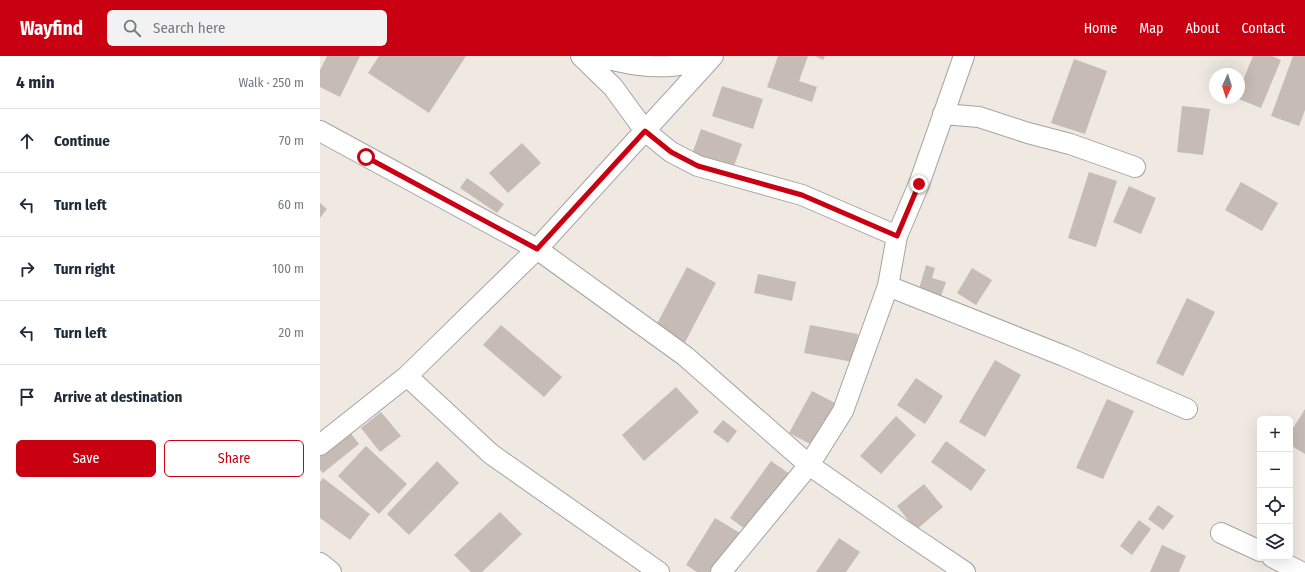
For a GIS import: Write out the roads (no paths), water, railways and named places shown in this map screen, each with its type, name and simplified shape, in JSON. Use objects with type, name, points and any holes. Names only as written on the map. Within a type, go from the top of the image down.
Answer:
[{"type":"street","points":[[581,56],[613,87],[645,131],[671,152],[698,166],[802,195],[897,236]]},
{"type":"street","points":[[598,56],[636,65],[666,67],[691,62],[708,56]]},
{"type":"street","points":[[320,445],[407,376],[537,249],[712,56]]},
{"type":"street","points":[[722,572],[809,465],[843,411],[888,286],[897,236],[919,184],[964,56]]},
{"type":"street","points":[[943,114],[979,117],[1028,133],[1070,144],[1135,167]]},
{"type":"street","points":[[320,131],[537,249],[685,356],[809,465],[965,572]]},
{"type":"street","points":[[888,286],[1064,356],[1187,409]]},
{"type":"street","points":[[407,376],[491,454],[659,572]]},
{"type":"street","points":[[1221,533],[1257,550]]},
{"type":"street","points":[[1278,560],[1301,572]]},
{"type":"street","points":[[320,563],[331,572]]}]
